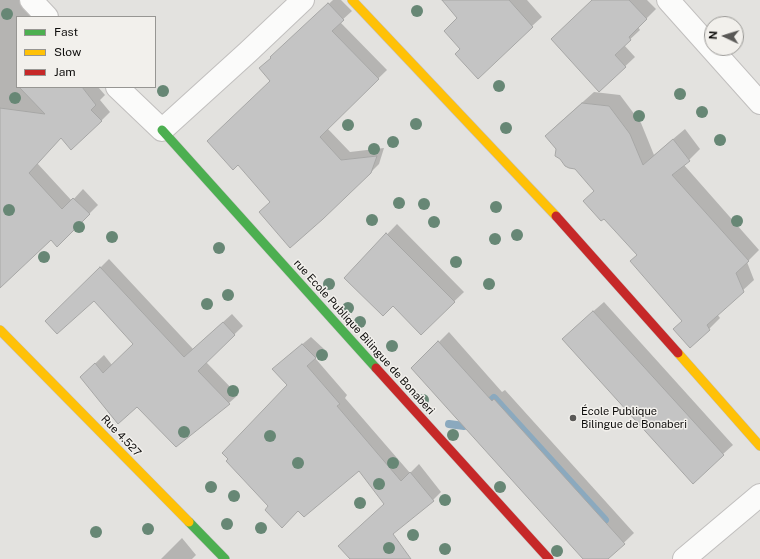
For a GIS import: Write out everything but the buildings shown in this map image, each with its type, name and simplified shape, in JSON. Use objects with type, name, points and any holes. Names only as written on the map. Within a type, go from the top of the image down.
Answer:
[{"type":"street","points":[[31,0],[46,16]]},
{"type":"street","points":[[118,88],[162,130],[303,0]]},
{"type":"street","points":[[352,0],[563,223],[760,446]]},
{"type":"street","points":[[668,0],[760,103]]},
{"type":"street","name":"rue Ecole Publique Bilingue de Bonaberi","points":[[162,130],[549,559]]},
{"type":"street","name":"Rue 4.527","points":[[0,330],[224,559]]},
{"type":"street","points":[[684,559],[760,495]]},
{"type":"waterway","points":[[483,408],[494,398],[605,520]]},
{"type":"waterway","points":[[449,424],[464,426],[470,420]]},
{"type":"traffic: fast","points":[[162,130],[376,368]]},
{"type":"traffic: fast","points":[[189,522],[225,559]]},
{"type":"traffic: slow","points":[[352,0],[556,216]]},
{"type":"traffic: slow","points":[[0,330],[189,522]]},
{"type":"traffic: slow","points":[[678,353],[760,446]]},
{"type":"traffic: jam","points":[[556,216],[678,353]]},
{"type":"traffic: jam","points":[[376,368],[549,559]]},
{"type":"place","name":"École Publique Bilingue de Bonaberi","points":[[573,418]]}]
